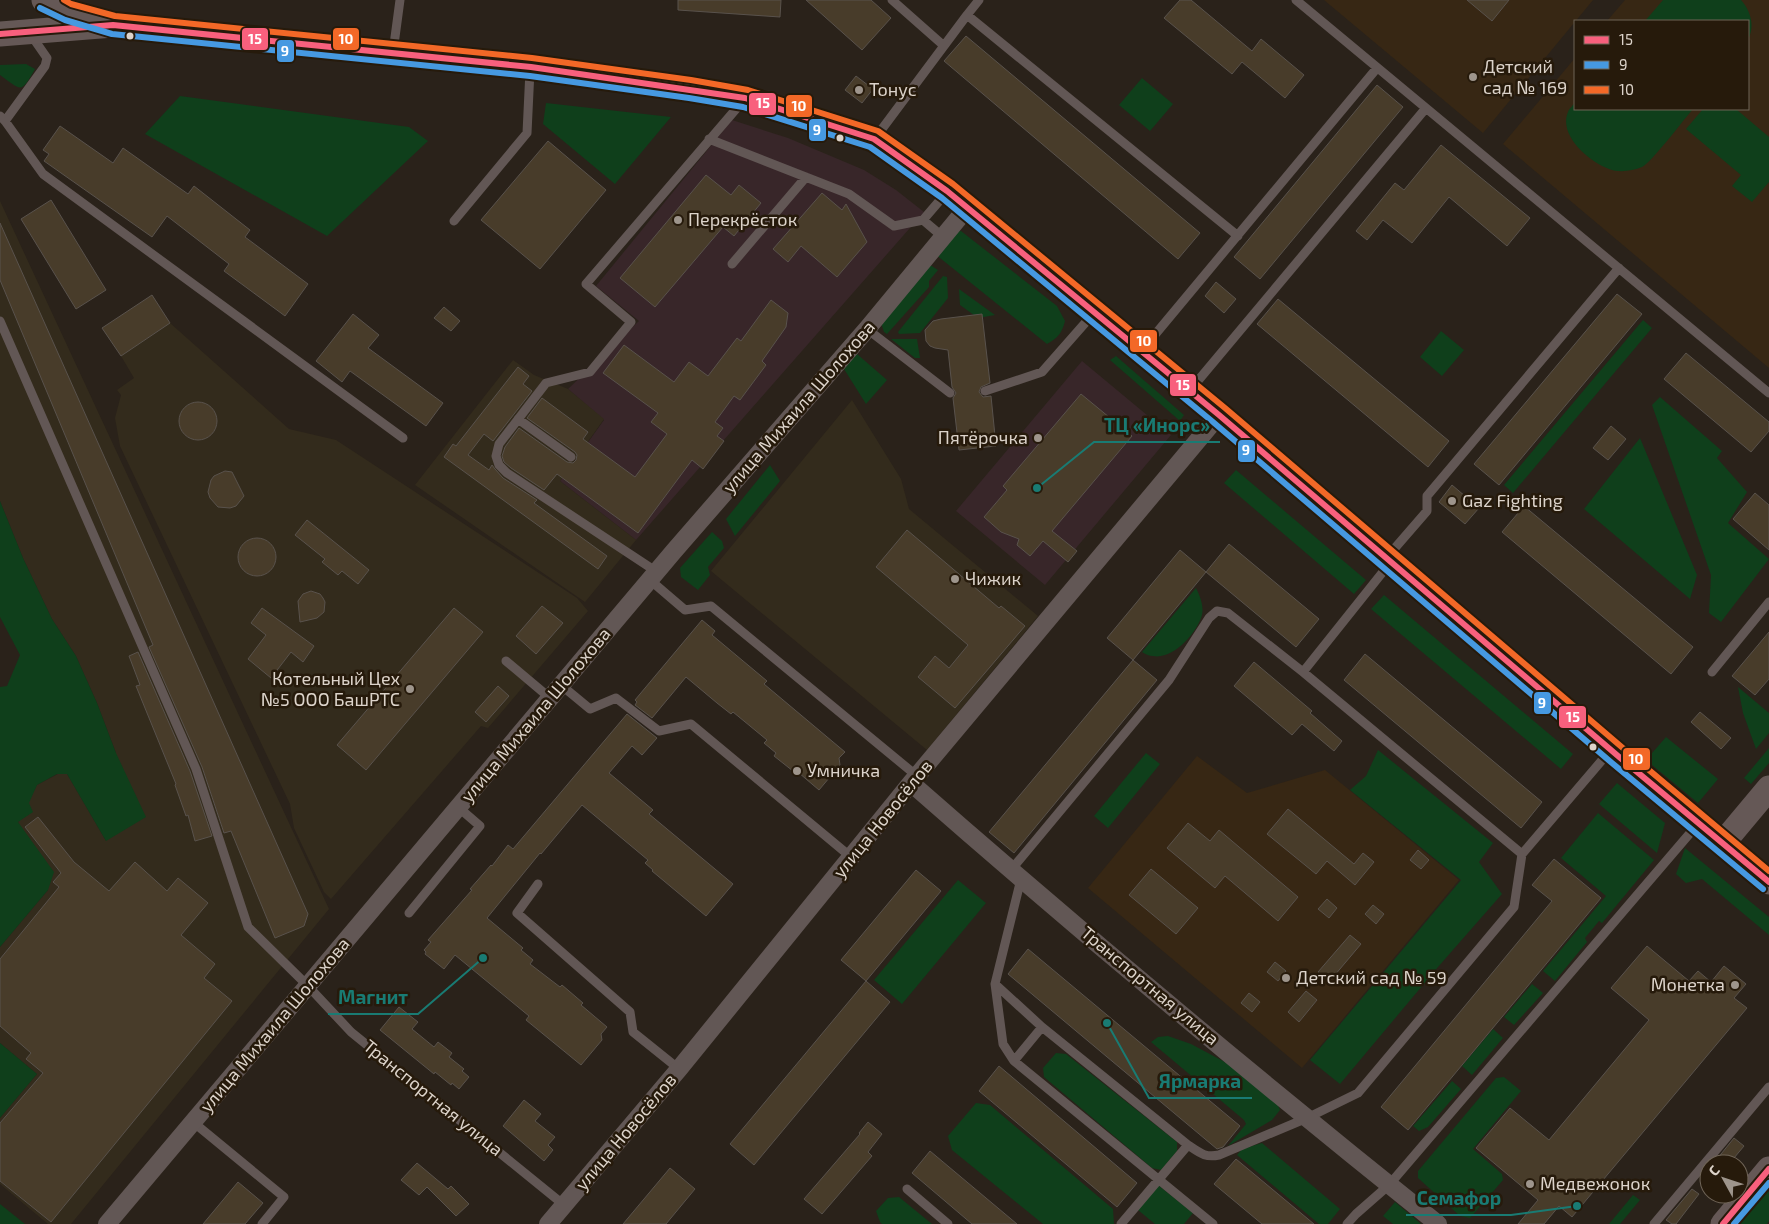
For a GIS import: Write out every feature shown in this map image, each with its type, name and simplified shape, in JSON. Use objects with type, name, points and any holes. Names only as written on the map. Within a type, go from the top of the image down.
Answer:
[{"type":"main road","points":[[44,0],[68,12],[113,25],[531,67],[745,98],[874,139],[947,192],[1219,415],[1769,882]]},
{"type":"main road","points":[[81,0],[113,25]]},
{"type":"main road","points":[[0,34],[113,25]]},
{"type":"main road","points":[[1723,844],[1769,788]]},
{"type":"main road","points":[[1723,1224],[1769,1169]]},
{"type":"street","name":"улица Михаила Шолохова","points":[[107,1224],[555,691],[867,329],[967,208]]},
{"type":"street","name":"улица Новосёлов","points":[[548,1224],[679,1068],[914,780],[1219,415]]},
{"type":"street","name":"Транспортная улица","points":[[914,780],[1016,875],[1307,1118],[1438,1224]]},
{"type":"lane","points":[[393,53],[400,0]]},
{"type":"lane","points":[[893,0],[943,45]]},
{"type":"lane","points":[[874,139],[943,45],[979,0]]},
{"type":"lane","points":[[1296,0],[1769,393]]},
{"type":"lane","points":[[967,15],[1238,236]]},
{"type":"lane","points":[[29,32],[47,58],[45,66],[3,118],[43,174],[403,438]]},
{"type":"lane","points":[[454,221],[527,133],[531,67]]},
{"type":"lane","points":[[1141,351],[1377,68]]},
{"type":"lane","points":[[745,98],[586,284],[631,322],[590,372],[546,383],[499,444],[496,456],[498,465],[653,576],[685,610],[711,606],[914,780]]},
{"type":"lane","points":[[1189,391],[1426,108]]},
{"type":"lane","points":[[709,139],[848,194],[894,226],[923,220],[947,192]]},
{"type":"lane","points":[[732,264],[806,177]]},
{"type":"lane","points":[[923,220],[943,237]]},
{"type":"lane","points":[[1303,672],[1427,511],[1427,496],[1619,268]]},
{"type":"lane","points":[[985,391],[1042,372],[1094,312]]},
{"type":"lane","name":"Транспортная улица","points":[[0,321],[196,769],[248,927],[352,1032],[564,1205]]},
{"type":"lane","points":[[867,329],[950,393]]},
{"type":"lane","points":[[518,419],[572,457]]},
{"type":"lane","points":[[1712,672],[1769,602]]},
{"type":"lane","points":[[1213,1224],[1014,1061],[1003,1044],[995,984],[1016,875],[1169,680],[1209,618],[1217,611],[1228,613],[1303,672],[1522,854]]},
{"type":"lane","points":[[506,661],[555,691],[590,709],[616,698],[659,731],[691,724],[851,857]]},
{"type":"lane","points":[[995,984],[1042,1027],[1188,1145],[1210,1157],[1219,1155],[1307,1118],[1358,1093],[1514,908],[1522,854],[1612,750]]},
{"type":"lane","points":[[409,912],[480,826],[458,806]]},
{"type":"lane","points":[[1347,1224],[1389,1185],[1699,823]]},
{"type":"lane","points":[[538,884],[517,912],[630,1012],[633,1032],[679,1068]]},
{"type":"lane","points":[[1014,1061],[1042,1027]]},
{"type":"lane","points":[[1654,1224],[1769,1087]]},
{"type":"lane","points":[[193,1122],[284,1196],[262,1224]]},
{"type":"lane","points":[[1120,1224],[1188,1145]]},
{"type":"lane","points":[[907,1189],[948,1224]]},
{"type":"shaded area","name":"Детский сад № 169","points":[[1324,0],[1593,0],[1576,20],[1574,20],[1574,23],[1483,133]]},
{"type":"shaded area","points":[[1625,0],[1769,0],[1769,368],[1503,144],[1574,59],[1574,110],[1749,110],[1749,20],[1608,20]]},
{"type":"shaded area","points":[[732,120],[788,138],[864,170],[896,190],[924,212],[636,540],[560,481],[604,420],[568,389],[639,321],[596,286]]},
{"type":"shaded area","points":[[0,201],[329,909],[71,1224],[48,1224],[0,1184],[0,1118],[37,1074],[0,1043],[0,947],[48,890],[18,822],[37,785],[58,774],[67,774],[106,841],[116,753],[76,656],[52,619],[23,558],[0,501]]},
{"type":"shaded area","points":[[170,323],[289,429],[336,440],[577,598],[588,611],[488,728],[481,726],[331,899],[324,892],[294,828],[290,804],[120,446],[115,418],[121,395],[117,390],[134,378],[121,356]]},
{"type":"shaded area","points":[[513,360],[534,375],[568,389],[604,419],[560,481],[636,540],[585,602],[415,485]]},
{"type":"shaded area","points":[[1082,361],[1171,435],[1045,585],[956,511]]},
{"type":"shaded area","points":[[852,400],[901,479],[909,509],[1038,616],[927,750],[711,571]]},
{"type":"shaded area","name":"Детский сад № 59","points":[[1197,756],[1247,793],[1325,770],[1459,880],[1302,1068],[1088,888]]},
{"type":"green space","points":[[1663,0],[1741,0],[1751,19],[1751,29],[1749,38],[1749,20],[1646,20]]},
{"type":"green space","points":[[26,64],[35,69],[24,86],[17,87],[0,75],[0,65]]},
{"type":"green space","points":[[1142,78],[1173,104],[1150,131],[1119,105]]},
{"type":"green space","points":[[180,96],[409,127],[428,141],[327,236],[145,134]]},
{"type":"green space","points":[[546,103],[671,117],[615,184],[543,124]]},
{"type":"green space","points":[[1574,104],[1574,110],[1692,110],[1647,163],[1642,167],[1621,171],[1609,169],[1601,165],[1577,146],[1567,130],[1566,121],[1569,111]]},
{"type":"green space","points":[[1702,110],[1737,110],[1769,137],[1769,182],[1752,202],[1732,186],[1741,175],[1686,129]]},
{"type":"green space","points":[[961,231],[1057,306],[1065,321],[1057,337],[1047,344],[935,254],[955,232]]},
{"type":"green space","points":[[927,263],[938,270],[929,281],[929,287],[887,334],[884,332],[881,323]]},
{"type":"green space","points":[[943,276],[947,277],[948,298],[920,333],[899,334],[898,332]]},
{"type":"green space","points":[[959,289],[995,315],[978,318],[960,305]]},
{"type":"green space","points":[[1643,320],[1652,328],[1513,493],[1504,485]]},
{"type":"green space","points":[[1441,331],[1464,350],[1442,376],[1420,357]]},
{"type":"green space","points":[[891,339],[917,339],[920,358],[915,358]]},
{"type":"green space","points":[[857,354],[887,380],[866,404],[844,369]]},
{"type":"green space","points":[[1116,356],[1184,415],[1180,421],[1110,360]]},
{"type":"green space","points":[[1660,397],[1722,451],[1717,458],[1747,492],[1728,523],[1769,559],[1721,622],[1709,613],[1711,575],[1652,405]]},
{"type":"green space","points":[[1640,438],[1697,575],[1690,599],[1584,509]]},
{"type":"green space","points":[[770,465],[780,481],[735,536],[726,519]]},
{"type":"green space","points":[[1236,470],[1366,580],[1354,594],[1224,483]]},
{"type":"green space","points":[[0,501],[23,558],[52,619],[76,656],[116,753],[146,817],[106,841],[67,774],[57,774],[37,785],[29,803],[33,812],[18,822],[54,872],[48,890],[0,947],[0,687],[7,686],[20,655],[0,617]]},
{"type":"green space","points":[[712,532],[722,541],[724,548],[708,567],[710,575],[698,590],[681,577],[680,568]]},
{"type":"green space","points":[[1196,588],[1201,601],[1202,615],[1190,637],[1176,650],[1168,654],[1152,656],[1142,652]]},
{"type":"green space","points":[[1384,595],[1573,754],[1561,769],[1371,609]]},
{"type":"green space","points":[[1738,687],[1769,713],[1769,733],[1756,749],[1743,713]]},
{"type":"green space","points":[[1666,737],[1718,779],[1698,803],[1646,760]]},
{"type":"green space","points":[[1769,748],[1769,763],[1751,784],[1744,778]]},
{"type":"green space","points":[[1378,750],[1493,843],[1479,862],[1502,894],[1340,1084],[1310,1060],[1461,880],[1350,790],[1366,776]]},
{"type":"green space","points":[[1146,753],[1160,764],[1108,828],[1094,816]]},
{"type":"green space","points":[[1617,783],[1665,823],[1657,853],[1599,804]]},
{"type":"green space","points":[[1598,813],[1654,860],[1602,923],[1599,921],[1585,938],[1587,942],[1555,981],[1543,971],[1606,896],[1561,858]]},
{"type":"green space","points":[[1685,848],[1769,917],[1769,935],[1702,879],[1686,883],[1676,874]]},
{"type":"green space","points":[[958,880],[986,903],[902,1004],[874,980]]},
{"type":"green space","points":[[1532,984],[1543,993],[1514,1025],[1504,1017]]},
{"type":"green space","points":[[1493,1029],[1503,1038],[1472,1075],[1462,1066]]},
{"type":"green space","points":[[1168,1036],[1191,1044],[1240,1071],[1277,1103],[1280,1110],[1272,1120],[1228,1146],[1246,1124],[1244,1120],[1151,1042],[1158,1037]]},
{"type":"green space","points":[[0,1043],[37,1074],[0,1118]]},
{"type":"green space","points":[[1056,1053],[1066,1054],[1177,1142],[1177,1151],[1161,1170],[1152,1168],[1044,1077],[1043,1068]]},
{"type":"green space","points":[[1504,1077],[1521,1091],[1473,1149],[1502,1174],[1503,1180],[1470,1218],[1460,1216],[1418,1178],[1418,1171],[1496,1078]]},
{"type":"green space","points":[[1452,1081],[1461,1089],[1428,1127],[1419,1131],[1413,1126]]},
{"type":"green space","points":[[976,1103],[990,1105],[1113,1209],[1114,1224],[1043,1224],[952,1150],[948,1136]]},
{"type":"green space","points":[[1262,1143],[1340,1209],[1328,1224],[1319,1224],[1237,1155],[1242,1149]]},
{"type":"green space","points":[[1158,1185],[1193,1213],[1184,1224],[1155,1224],[1138,1210]]},
{"type":"green space","points":[[1769,1190],[1769,1221],[1767,1224],[1740,1224]]},
{"type":"green space","points":[[1633,1195],[1640,1200],[1620,1224],[1609,1224]]},
{"type":"green space","points":[[899,1197],[932,1224],[882,1224],[876,1211],[888,1198]]},
{"type":"green space","points":[[1395,1202],[1421,1224],[1393,1224],[1383,1216]]},
{"type":"green space","points":[[0,1204],[25,1224],[0,1224]]},
{"type":"building","points":[[678,0],[781,0],[780,17],[678,10]]},
{"type":"building","points":[[806,0],[871,0],[891,18],[862,50]]},
{"type":"building","points":[[1180,0],[1191,0],[1252,51],[1261,39],[1304,75],[1285,98],[1242,62],[1232,74],[1164,18]]},
{"type":"building","points":[[1467,0],[1509,0],[1492,21]]},
{"type":"building","points":[[966,36],[1200,233],[1178,259],[944,61]]},
{"type":"building","name":"Тонус","points":[[856,76],[873,89],[862,103],[845,90]]},
{"type":"building","points":[[1377,85],[1403,107],[1260,279],[1234,257]]},
{"type":"building","points":[[60,126],[113,163],[123,148],[188,194],[194,186],[250,230],[245,237],[308,284],[285,316],[224,271],[229,264],[167,216],[152,237],[44,161],[49,154],[43,150]]},
{"type":"building","points":[[548,141],[606,190],[540,269],[481,220]]},
{"type":"building","points":[[1441,145],[1530,218],[1507,246],[1449,197],[1412,243],[1383,220],[1367,240],[1356,231],[1395,183],[1404,190]]},
{"type":"building","points":[[706,175],[731,195],[739,185],[761,203],[734,236],[723,227],[655,307],[620,278]]},
{"type":"building","points":[[822,193],[842,210],[846,204],[867,242],[837,277],[801,246],[788,262],[773,249]]},
{"type":"building","points":[[51,200],[106,290],[76,309],[21,219]]},
{"type":"building","points":[[0,223],[308,914],[304,926],[275,938],[231,831],[224,833],[202,767],[149,647],[153,645],[0,280]]},
{"type":"building","points":[[1216,282],[1236,299],[1224,313],[1205,296]]},
{"type":"building","points":[[1617,294],[1642,314],[1499,485],[1474,464]]},
{"type":"building","points":[[152,295],[170,323],[121,356],[102,328]]},
{"type":"building","points":[[1278,299],[1449,441],[1428,467],[1257,324]]},
{"type":"building","points":[[771,300],[788,313],[786,327],[762,361],[766,365],[740,400],[734,396],[715,422],[723,428],[717,436],[724,441],[703,469],[692,460],[638,533],[557,474],[544,490],[504,462],[502,456],[505,447],[519,428],[567,462],[573,463],[576,460],[577,455],[575,452],[527,418],[542,398],[588,432],[583,439],[635,477],[667,434],[651,422],[658,413],[603,373],[624,345],[674,382],[689,362],[708,376],[737,338],[741,341]]},
{"type":"building","points":[[444,307],[460,321],[451,331],[434,318]]},
{"type":"building","points":[[353,314],[379,335],[368,348],[443,403],[426,426],[350,371],[342,382],[316,361]]},
{"type":"building","points":[[982,314],[990,383],[981,387],[979,392],[983,397],[991,396],[996,446],[959,450],[953,398],[956,393],[952,387],[948,350],[930,346],[926,341],[925,330],[933,321]]},
{"type":"building","points":[[1686,353],[1769,422],[1769,431],[1751,452],[1664,379]]},
{"type":"building","points":[[518,367],[529,376],[523,384],[532,391],[493,441],[484,434],[468,455],[489,470],[492,465],[503,478],[537,500],[534,503],[607,556],[598,569],[444,457],[453,444],[456,446]]},
{"type":"building","points":[[1081,394],[1132,436],[1052,531],[1077,551],[1068,562],[1043,541],[1030,556],[1017,545],[1019,539],[1001,532],[984,517],[1007,490],[1003,486]]},
{"type":"building","points":[[198,402],[211,408],[217,421],[211,434],[198,440],[185,434],[179,421],[185,408]]},
{"type":"building","points":[[1611,426],[1626,439],[1608,460],[1593,448]]},
{"type":"building","points":[[225,471],[232,472],[244,496],[236,506],[230,508],[218,507],[210,498],[208,492],[214,476]]},
{"type":"building","points":[[1452,485],[1479,508],[1465,524],[1439,502]]},
{"type":"building","points":[[1755,493],[1769,505],[1769,550],[1733,519]]},
{"type":"building","points":[[1524,506],[1693,647],[1671,674],[1502,532]]},
{"type":"building","points":[[307,520],[369,570],[358,584],[342,571],[338,575],[322,562],[325,559],[295,535]]},
{"type":"building","points":[[907,530],[999,608],[1001,606],[1025,626],[955,708],[918,677],[935,656],[949,668],[968,645],[876,567]]},
{"type":"building","points":[[257,538],[270,544],[276,557],[270,570],[257,576],[244,570],[238,557],[244,544]]},
{"type":"building","points":[[1229,544],[1319,619],[1296,647],[1206,572]]},
{"type":"building","points":[[1180,550],[1206,572],[1133,660],[1107,638]]},
{"type":"building","points":[[311,591],[320,594],[323,598],[325,602],[324,612],[317,618],[300,622],[298,601],[303,594]]},
{"type":"building","points":[[542,606],[563,623],[536,654],[516,636]]},
{"type":"building","points":[[262,608],[314,646],[303,662],[291,652],[271,678],[248,659],[266,635],[251,623]]},
{"type":"building","name":"Котельный Цех №5 ООО БашРТС","points":[[454,608],[483,632],[366,770],[337,745]]},
{"type":"building","points":[[702,620],[715,631],[712,635],[767,681],[764,684],[845,752],[839,758],[840,765],[819,790],[799,773],[798,775],[774,756],[776,753],[764,743],[767,740],[733,712],[731,714],[686,677],[652,718],[635,705],[637,702],[635,700]]},
{"type":"building","points":[[1769,632],[1769,679],[1755,695],[1732,676]]},
{"type":"building","points":[[138,652],[190,771],[212,836],[195,841],[188,815],[186,816],[176,784],[136,686],[140,685],[129,656]]},
{"type":"building","points":[[1365,654],[1542,802],[1521,828],[1344,680]]},
{"type":"building","points":[[1133,660],[1157,680],[1014,853],[989,832]]},
{"type":"building","points":[[1254,662],[1312,711],[1310,713],[1342,741],[1334,751],[1302,724],[1292,735],[1234,686]]},
{"type":"building","points":[[498,686],[509,696],[486,722],[475,712]]},
{"type":"building","points":[[1700,712],[1731,738],[1721,749],[1691,722]]},
{"type":"building","points":[[627,714],[657,738],[642,755],[632,746],[609,773],[653,810],[649,814],[733,884],[706,916],[652,871],[645,863],[648,860],[582,805],[540,853],[487,918],[523,948],[521,950],[533,960],[530,964],[560,987],[562,985],[583,1003],[581,1005],[607,1027],[601,1034],[602,1040],[581,1065],[526,1020],[529,1016],[455,955],[444,969],[425,954],[424,950],[431,942],[428,940],[472,890],[470,889],[492,866],[508,845],[513,849]]},
{"type":"building","points":[[1288,809],[1354,864],[1363,853],[1374,862],[1355,885],[1327,861],[1316,874],[1267,834]]},
{"type":"building","points":[[38,817],[74,862],[109,891],[135,862],[167,891],[178,878],[208,903],[181,935],[215,964],[204,978],[232,1001],[51,1222],[0,1181],[0,1123],[43,1073],[26,1059],[31,1053],[0,1026],[0,959],[59,887],[53,882],[61,873],[25,827]]},
{"type":"building","points":[[1188,823],[1210,841],[1219,830],[1298,897],[1278,921],[1225,876],[1215,888],[1167,848]]},
{"type":"building","points":[[1418,850],[1429,860],[1421,869],[1410,860]]},
{"type":"building","points":[[1554,859],[1601,898],[1408,1130],[1381,1107],[1552,901],[1532,885]]},
{"type":"building","points":[[1151,869],[1198,908],[1176,934],[1129,895]]},
{"type":"building","points":[[916,870],[941,891],[866,981],[841,960]]},
{"type":"building","points":[[1327,899],[1337,908],[1329,918],[1318,909]]},
{"type":"building","points":[[1373,905],[1384,914],[1376,924],[1365,914]]},
{"type":"building","points":[[1350,935],[1361,944],[1329,982],[1318,972]]},
{"type":"building","points":[[1647,946],[1689,981],[1698,971],[1711,982],[1724,966],[1746,984],[1734,998],[1747,1008],[1572,1217],[1559,1206],[1544,1224],[1518,1224],[1538,1200],[1476,1148],[1510,1108],[1549,1140],[1649,1020],[1611,988]]},
{"type":"building","points":[[1028,949],[1240,1126],[1223,1147],[1217,1149],[1008,974]]},
{"type":"building","points":[[1275,962],[1286,971],[1278,981],[1267,972]]},
{"type":"building","points":[[866,981],[890,1002],[754,1165],[730,1144]]},
{"type":"building","points":[[1306,991],[1317,1000],[1299,1022],[1288,1012]]},
{"type":"building","points":[[1249,993],[1260,1002],[1252,1012],[1241,1003]]},
{"type":"building","points":[[399,1007],[418,1022],[412,1029],[434,1047],[438,1042],[452,1053],[449,1057],[464,1069],[462,1071],[469,1077],[459,1089],[435,1072],[434,1074],[380,1030]]},
{"type":"building","points":[[999,1066],[1137,1183],[1117,1207],[979,1091]]},
{"type":"building","points":[[524,1100],[541,1114],[535,1121],[555,1137],[548,1145],[553,1150],[544,1161],[503,1126]]},
{"type":"building","points":[[868,1122],[882,1134],[868,1152],[872,1156],[822,1214],[804,1199],[860,1134]]},
{"type":"building","points":[[1734,1138],[1744,1146],[1737,1154],[1721,1154]]},
{"type":"building","points":[[930,1151],[1017,1224],[972,1224],[912,1173]]},
{"type":"building","points":[[1236,1159],[1314,1224],[1262,1224],[1214,1184]]},
{"type":"building","points":[[417,1163],[448,1189],[451,1186],[469,1204],[456,1216],[427,1187],[419,1195],[401,1180]]},
{"type":"building","points":[[670,1168],[695,1189],[666,1224],[623,1224]]},
{"type":"building","points":[[238,1182],[263,1203],[245,1224],[203,1224]]},
{"type":"building","points":[[1692,1189],[1699,1194],[1676,1224],[1666,1220]]},
{"type":"transit line","name":"10","points":[[64,0],[71,4],[115,16],[532,58],[691,80],[748,90],[878,131],[953,184],[1225,408],[1769,871]]},
{"type":"transit line","name":"9","points":[[40,8],[65,20],[112,34],[530,76],[743,107],[870,147],[942,198],[1213,422],[1612,763],[1763,889]]},
{"type":"transit line","name":"15","points":[[0,34],[113,25],[531,67],[745,98],[874,139],[947,191],[1219,415],[1618,756],[1769,882]]},
{"type":"transit line","name":"15","points":[[1723,1224],[1769,1169]]},
{"type":"transit line","name":"9","points":[[1734,1224],[1769,1183]]},
{"type":"place","name":"Детский сад № 169","points":[[1473,77]]},
{"type":"place","name":"Тонус","points":[[859,90]]},
{"type":"place","name":"Перекрёсток","points":[[678,220]]},
{"type":"place","name":"Пятёрочка","points":[[1038,438]]},
{"type":"place","name":"ТЦ «Инорс»","points":[[1037,488]]},
{"type":"place","name":"Gaz Fighting","points":[[1452,501]]},
{"type":"place","name":"Чижик","points":[[955,579]]},
{"type":"place","name":"Котельный Цех №5 ООО БашРТС","points":[[410,689]]},
{"type":"place","name":"Умничка","points":[[797,771]]},
{"type":"place","name":"Магнит","points":[[483,958]]},
{"type":"place","name":"Детский сад № 59","points":[[1286,978]]},
{"type":"place","name":"Монетка","points":[[1735,985]]},
{"type":"place","name":"Ярмарка","points":[[1107,1023]]},
{"type":"place","name":"Медвежонок","points":[[1530,1184]]},
{"type":"place","name":"Семафор","points":[[1577,1206]]}]
